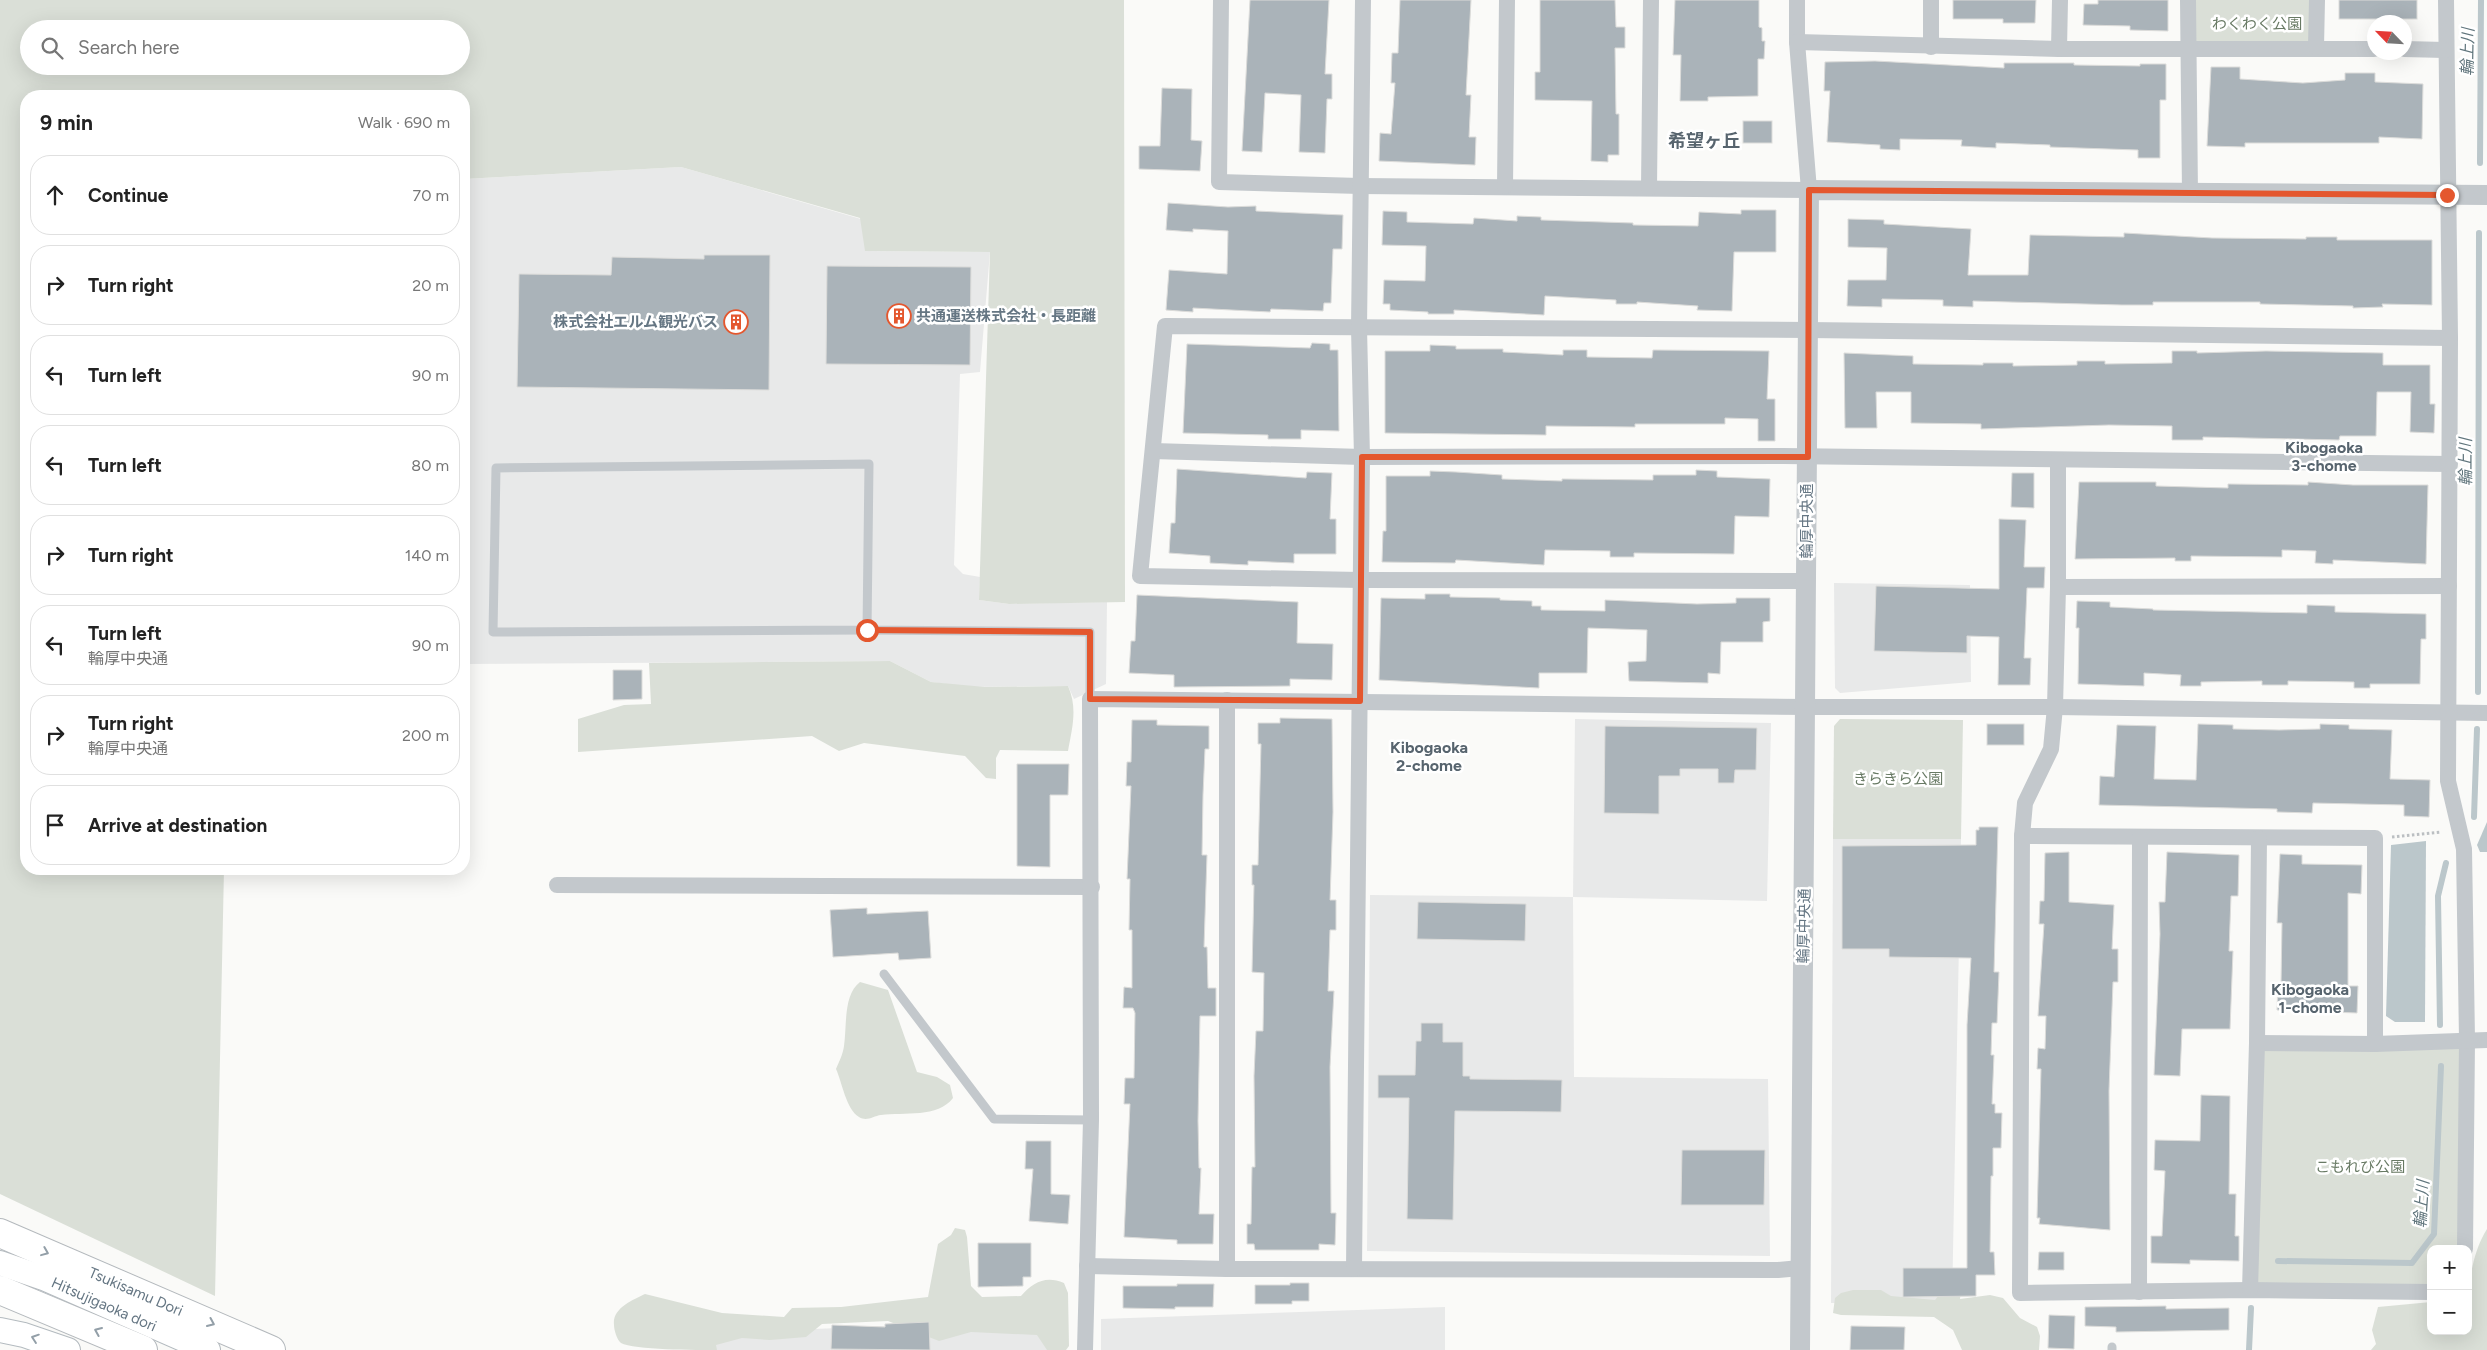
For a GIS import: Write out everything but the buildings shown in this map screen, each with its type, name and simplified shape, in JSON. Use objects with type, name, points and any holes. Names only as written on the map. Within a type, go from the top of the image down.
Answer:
[{"type":"highway","name":"Tsukisamu Dori","points":[[0,1233],[272,1350]]},
{"type":"highway","points":[[0,1290],[143,1350]]},
{"type":"main road","name":"Hitsujigaoka dori","points":[[0,1263],[46,1280],[208,1350]]},
{"type":"main road","points":[[0,1330],[24,1335],[68,1350]]},
{"type":"street","points":[[1220,0],[1218,182],[1360,186],[2487,196]]},
{"type":"street","points":[[1354,1269],[1362,457],[1360,186],[1363,0]]},
{"type":"street","points":[[1505,186],[1507,0]]},
{"type":"street","points":[[1649,188],[1651,0]]},
{"type":"street","points":[[1797,0],[1797,42],[1809,190]]},
{"type":"street","points":[[1931,0],[1931,47]]},
{"type":"street","points":[[2060,0],[2060,49]]},
{"type":"street","points":[[2188,0],[2190,194]]},
{"type":"street","points":[[2316,47],[2317,0]]},
{"type":"street","points":[[2446,0],[2445,50],[2450,338],[2448,781],[2464,849],[2467,1040],[2465,1245]]},
{"type":"street","points":[[1797,42],[2060,49],[2367,48]]},
{"type":"street","points":[[2412,49],[2445,50]]},
{"type":"street","name":"輪厚中央通","points":[[1800,1350],[1809,190]]},
{"type":"street","points":[[1807,581],[1360,580],[1140,576],[1165,326],[1808,330],[2450,338]]},
{"type":"street","points":[[1153,451],[1362,457],[1808,457],[2450,464]]},
{"type":"street","points":[[2058,460],[2058,587],[2055,707],[2051,749],[2025,803],[2022,836],[2020,1292],[2250,1290],[2427,1292]]},
{"type":"street","points":[[2058,587],[2449,586]]},
{"type":"street","points":[[1085,1350],[1090,1120],[1092,887],[1090,699],[1806,707],[2055,707],[2448,714],[2487,713]]},
{"type":"street","points":[[1227,700],[1227,1269]]},
{"type":"street","points":[[2022,836],[2375,838],[2375,1044]]},
{"type":"street","points":[[2139,1292],[2140,837]]},
{"type":"street","points":[[2250,1290],[2257,1042],[2259,838]]},
{"type":"street","points":[[557,885],[1092,887]]},
{"type":"street","points":[[2257,1042],[2375,1044],[2487,1040]]},
{"type":"street","points":[[1087,1266],[1227,1269],[1778,1270],[1800,1268]]},
{"type":"lane","points":[[867,630],[869,464],[496,468],[493,632],[867,630],[1090,632],[1090,699]]},
{"type":"lane","points":[[884,974],[994,1119],[1090,1120]]},
{"type":"path","points":[[2375,838],[2434,833]]},
{"type":"shaded area","points":[[681,167],[861,219],[866,251],[990,252],[980,372],[960,374],[954,565],[963,574],[980,577],[979,600],[1009,604],[1107,602],[1106,684],[1074,699],[1068,686],[969,687],[931,682],[890,661],[470,664],[470,179]]},
{"type":"shaded area","points":[[1834,583],[1970,585],[1971,682],[1840,693],[1835,688]]},
{"type":"shaded area","points":[[1575,719],[1771,723],[1767,901],[1573,897]]},
{"type":"shaded area","points":[[2487,822],[2487,852],[2480,852],[2477,845]]},
{"type":"shaded area","points":[[1833,839],[1961,839],[1952,1304],[1831,1303]]},
{"type":"shaded area","points":[[2426,841],[2425,1022],[2395,1022],[2386,1016],[2391,845]]},
{"type":"shaded area","points":[[1370,895],[1573,897],[1574,1077],[1768,1079],[1770,1256],[1367,1251]]},
{"type":"shaded area","points":[[1445,1307],[1445,1350],[1101,1350],[1101,1319]]},
{"type":"shaded area","points":[[1067,1320],[1066,1350],[700,1350],[698,1333]]},
{"type":"green space","points":[[0,0],[1124,0],[1125,602],[1009,604],[979,600],[990,252],[865,251],[860,218],[681,167],[470,179],[470,90],[20,90],[20,875],[224,875],[215,1296],[0,1194]]},
{"type":"green space","name":"わくわく公園","points":[[2188,0],[2317,0],[2316,47],[2188,49]]},
{"type":"green space","points":[[890,661],[931,682],[985,687],[1068,686],[1073,702],[1073,710],[1068,751],[1000,750],[996,758],[996,779],[986,778],[965,756],[864,743],[839,751],[812,736],[578,752],[578,719],[624,705],[651,704],[649,663]]},
{"type":"green space","name":"きらきら公園","points":[[1840,719],[1963,720],[1961,839],[1833,839],[1834,726]]},
{"type":"green space","points":[[860,982],[888,990],[917,1072],[937,1077],[950,1085],[953,1098],[947,1104],[939,1109],[920,1113],[881,1115],[865,1119],[859,1117],[851,1108],[836,1069],[841,1058],[845,1038],[848,1003]]},
{"type":"green space","name":"こもれび公園","points":[[2467,1040],[2465,1245],[2427,1245],[2427,1292],[2250,1290],[2257,1043]]},
{"type":"green space","points":[[955,1228],[965,1230],[971,1286],[982,1297],[1021,1296],[1040,1281],[1051,1280],[1064,1283],[1068,1293],[1069,1346],[1066,1350],[1047,1350],[1037,1335],[971,1332],[939,1341],[888,1321],[822,1324],[806,1337],[770,1340],[742,1338],[716,1345],[717,1350],[638,1347],[621,1343],[615,1332],[614,1319],[616,1314],[624,1305],[645,1294],[722,1313],[784,1317],[792,1308],[841,1307],[928,1297],[938,1244],[951,1235]]},
{"type":"green space","points":[[2487,1229],[2487,1350],[2371,1350],[2376,1344],[2372,1330],[2378,1307],[2427,1302],[2427,1335],[2472,1335],[2472,1270],[2481,1241]]},
{"type":"green space","points":[[1956,1274],[1961,1289],[1960,1299],[1990,1295],[2003,1298],[2020,1318],[2037,1327],[2040,1336],[2039,1350],[1962,1350],[1953,1330],[1934,1317],[1841,1315],[1833,1313],[1835,1298],[1841,1293],[1853,1290],[1881,1290],[1891,1296],[1935,1300]]},
{"type":"waterway","name":"輪上川","points":[[2480,163],[2481,0]]},
{"type":"waterway","name":"輪上川","points":[[2478,692],[2479,233]]},
{"type":"waterway","name":"輪上川","points":[[2474,817],[2477,729]]},
{"type":"waterway","name":"輪上川","points":[[2440,1025],[2438,896],[2446,863]]},
{"type":"waterway","name":"輪上川","points":[[2278,1261],[2412,1263],[2434,1234],[2441,1066]]},
{"type":"waterway","name":"輪上川","points":[[2249,1350],[2251,1308]]},
{"type":"place","name":"共通運送株式会社・長距離","points":[[899,316]]},
{"type":"place","name":"株式会社エルム観光バス","points":[[736,322]]},
{"type":"district","name":"希望ヶ丘","points":[[1704,141]]},
{"type":"district","name":"Kibogaoka 3-chome","points":[[2324,456]]},
{"type":"district","name":"Kibogaoka 2-chome","points":[[1429,756]]},
{"type":"district","name":"Kibogaoka 1-chome","points":[[2310,998]]},
{"type":"route","points":[[867,630],[1090,632],[1090,699],[1360,701],[1362,457],[1808,457],[1809,190],[2447,195]]}]
